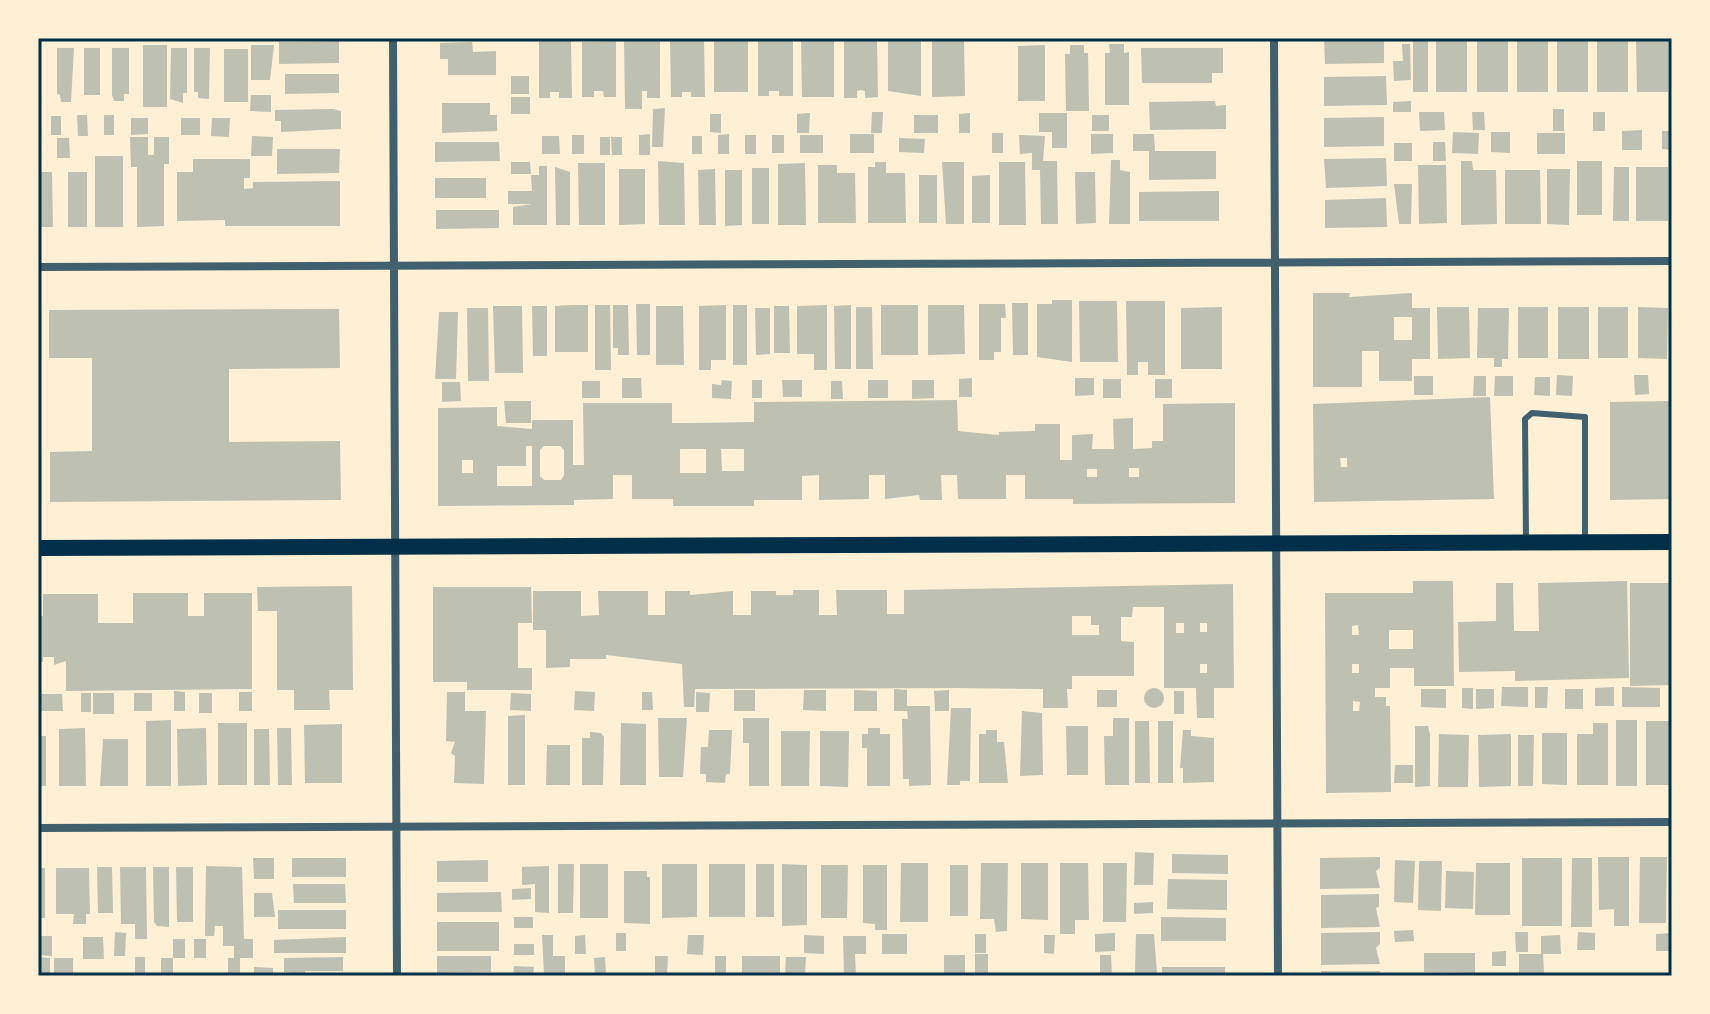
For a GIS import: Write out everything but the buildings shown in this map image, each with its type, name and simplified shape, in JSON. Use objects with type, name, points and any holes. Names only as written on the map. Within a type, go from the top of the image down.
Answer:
[{"type":"main road","points":[[38,548],[1672,542]]},
{"type":"street","points":[[393,38],[397,976]]},
{"type":"street","points":[[1274,38],[1278,976]]},
{"type":"street","points":[[38,267],[1672,261]]},
{"type":"street","points":[[38,828],[1672,822]]},
{"type":"lane","points":[[1526,542],[1525,419],[1532,413],[1585,417],[1585,542]]}]
